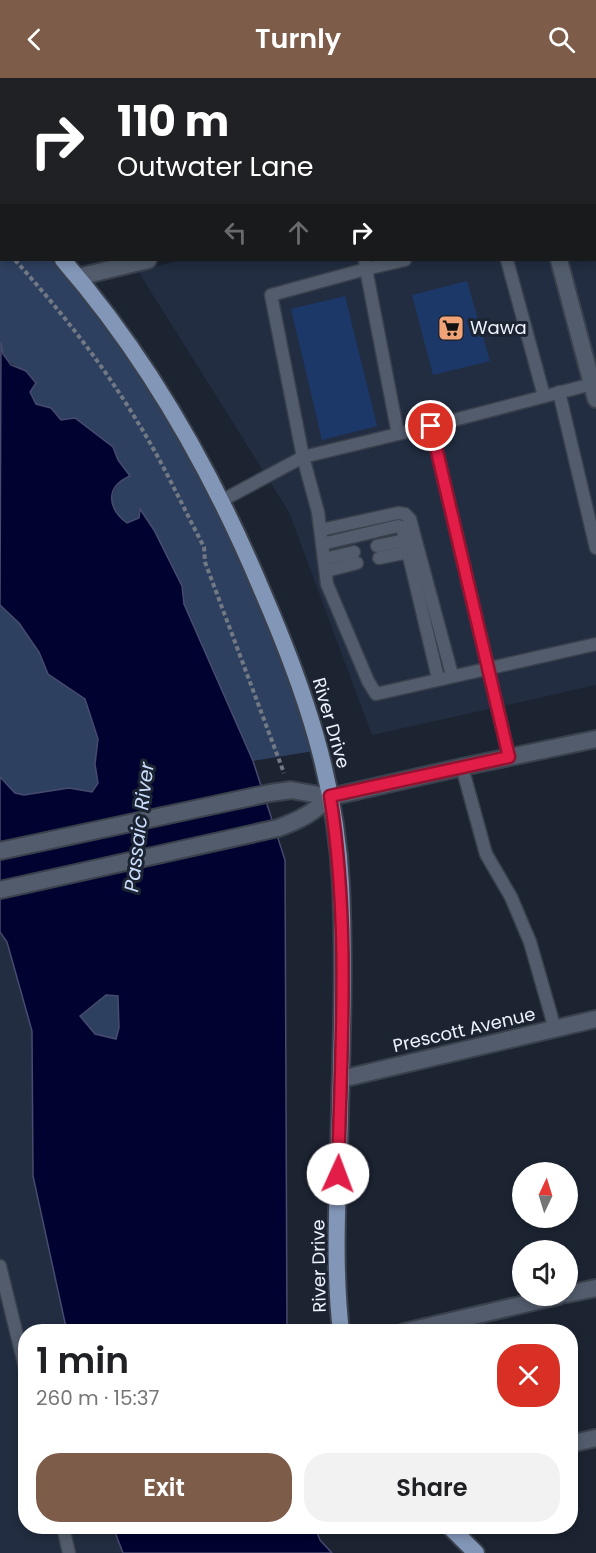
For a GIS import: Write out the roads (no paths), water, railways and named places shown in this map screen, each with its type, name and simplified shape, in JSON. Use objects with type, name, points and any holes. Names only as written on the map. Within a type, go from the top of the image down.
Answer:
[{"type":"main road","name":"River Drive","points":[[64,261],[132,348],[199,457],[259,583],[296,674],[322,755],[338,842],[340,884],[341,1079],[336,1246],[340,1324]]},
{"type":"main road","points":[[457,1534],[476,1553]]},
{"type":"street","points":[[78,277],[144,261]]},
{"type":"street","points":[[559,261],[594,392]]},
{"type":"street","points":[[0,851],[270,793],[291,790],[330,796],[462,766],[596,740]]},
{"type":"street","points":[[0,890],[278,828],[316,811],[330,796]]},
{"type":"street","name":"Prescott Avenue","points":[[341,1079],[596,1019]]},
{"type":"street","points":[[578,1292],[596,1288]]},
{"type":"street","points":[[439,1324],[517,1306]]},
{"type":"street","points":[[578,1442],[596,1438]]},
{"type":"lane","points":[[395,261],[366,264],[271,295],[303,457],[318,512],[327,584],[368,681],[375,694],[596,644]]},
{"type":"lane","points":[[507,261],[544,396]]},
{"type":"lane","points":[[366,264],[398,434]]},
{"type":"lane","points":[[559,392],[596,548]]},
{"type":"lane","points":[[221,501],[303,457],[559,392],[594,392]]},
{"type":"lane","points":[[431,426],[509,757]]},
{"type":"lane","points":[[321,530],[398,513],[405,514],[411,519],[452,675]]},
{"type":"lane","points":[[322,544],[398,526],[402,527],[438,678]]},
{"type":"lane","points":[[378,552],[407,546]]},
{"type":"lane","points":[[325,565],[356,558]]},
{"type":"lane","points":[[462,766],[486,854],[511,897],[530,942],[555,1029]]},
{"type":"lane","points":[[0,1266],[18,1339]]},
{"type":"lane","points":[[65,1534],[69,1553]]},
{"type":"water","name":"Passaic River","points":[[1,342],[3,354],[11,365],[26,371],[36,383],[30,392],[36,404],[51,408],[61,420],[75,418],[113,447],[118,460],[130,476],[116,486],[112,498],[113,504],[120,517],[127,523],[139,518],[140,509],[154,530],[182,586],[184,604],[253,761],[285,860],[287,1324],[65,1324],[33,1176],[32,1031],[7,942],[0,932],[0,777],[15,793],[24,795],[69,788],[92,792],[98,783],[95,764],[98,739],[85,699],[48,674],[39,652],[19,623],[0,605]],"holes":[[[106,995],[118,996],[119,1028],[116,1039],[95,1034],[80,1016]]]},
{"type":"water","points":[[116,1534],[318,1534],[332,1553],[123,1553]]},
{"type":"place","name":"Wawa","points":[[451,328]]}]
